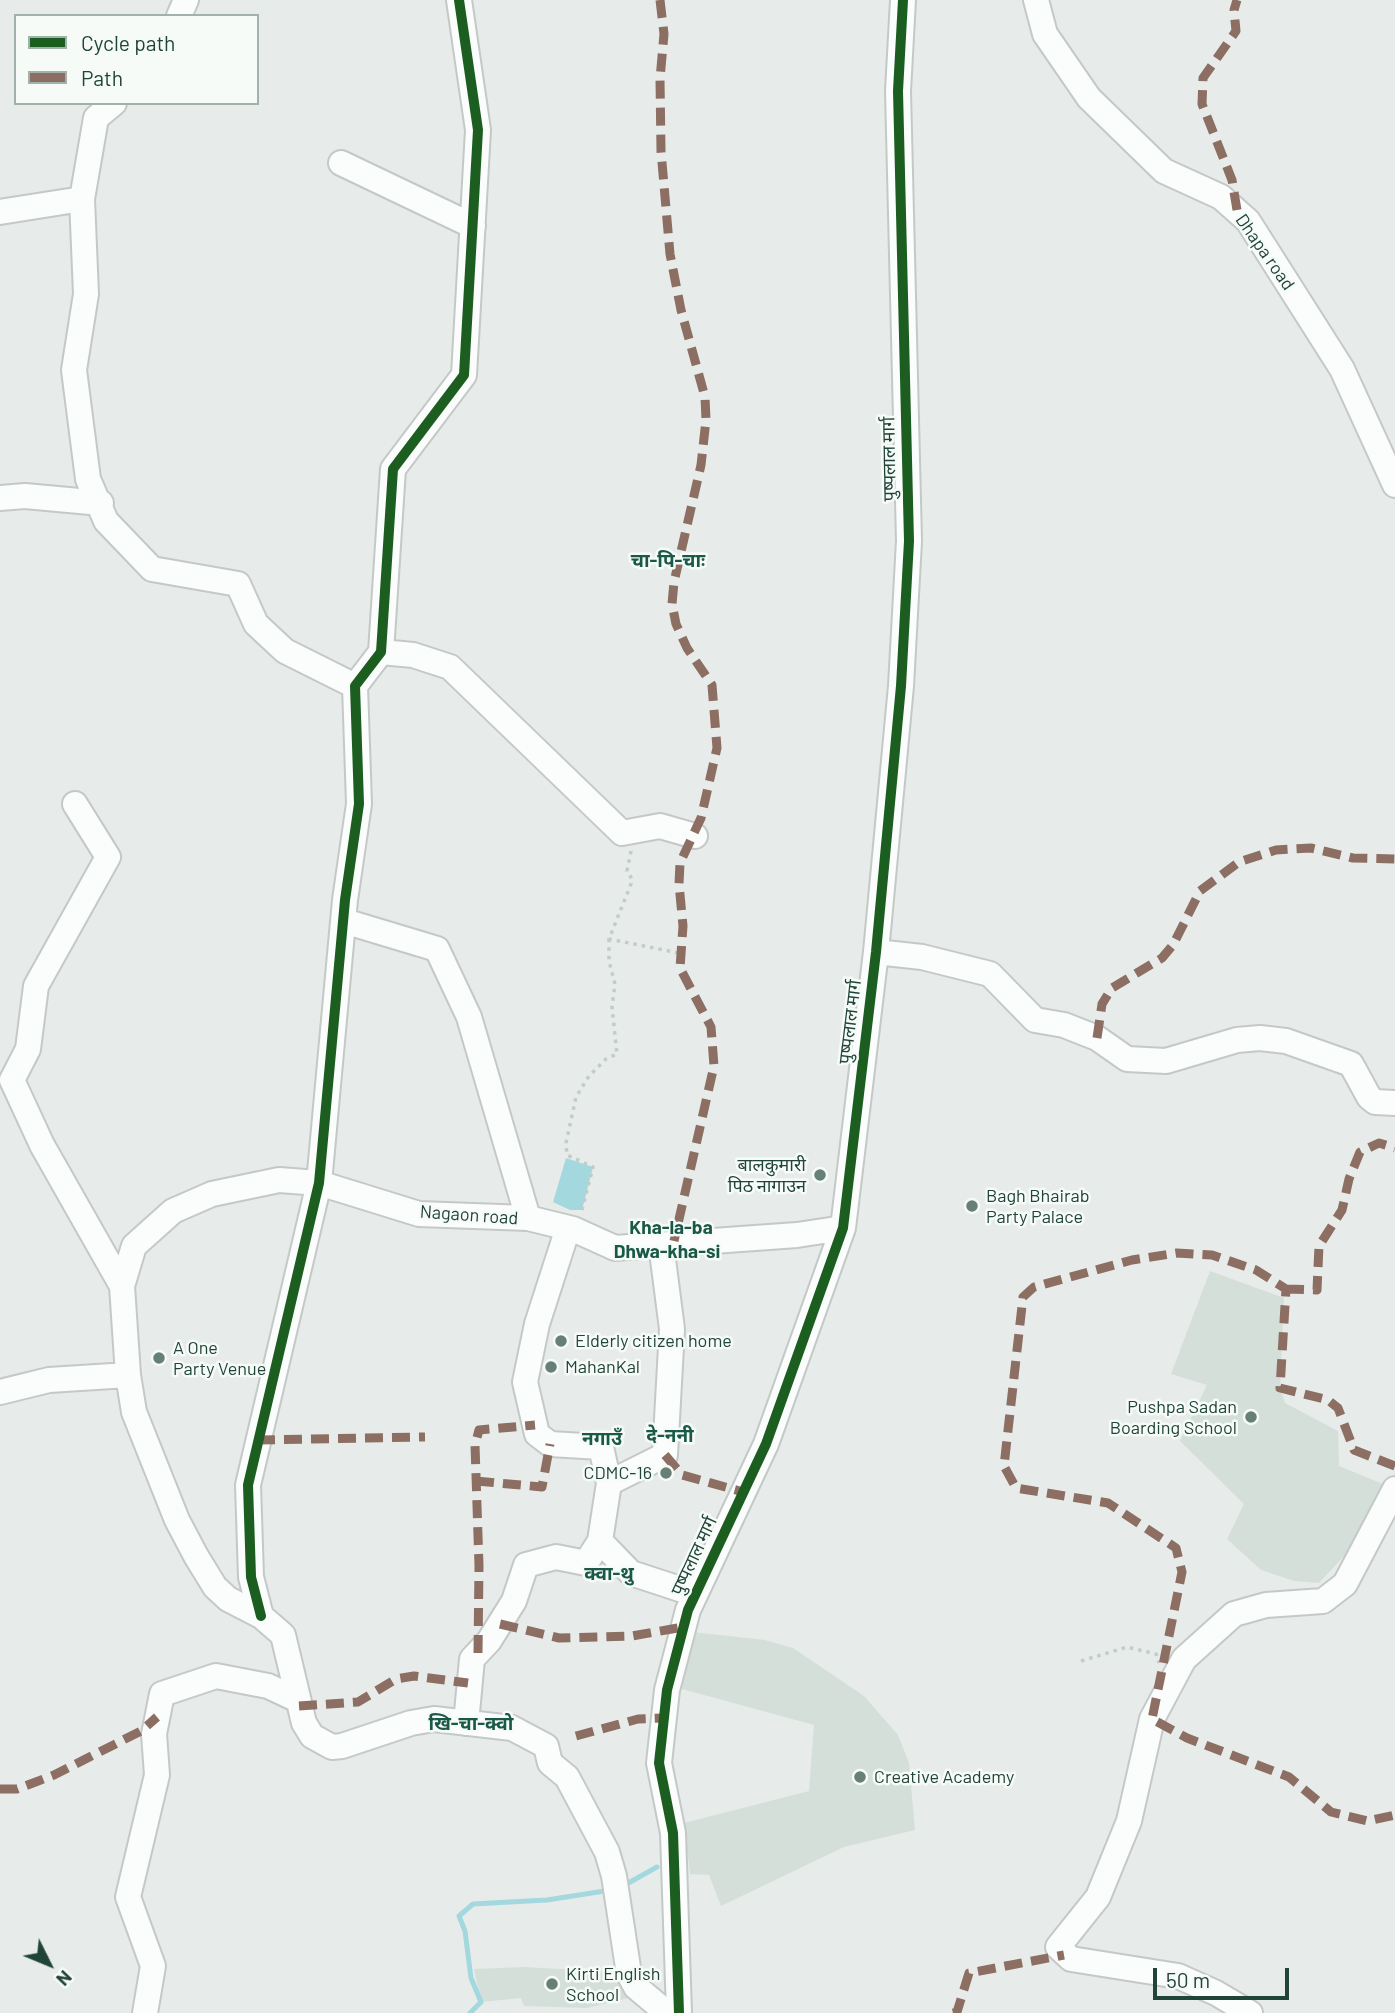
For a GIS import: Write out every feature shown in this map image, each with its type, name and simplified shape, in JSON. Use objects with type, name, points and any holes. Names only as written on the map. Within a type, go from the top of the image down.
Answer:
[{"type":"street","points":[[261,1616],[251,1577],[248,1485],[276,1356],[304,1261],[319,1183],[344,921],[359,804],[355,687],[381,652],[393,469],[464,375],[478,130],[459,0]]},
{"type":"street","name":"पुष्पलाल मार्ग","points":[[679,2013],[673,1833],[659,1763],[667,1690],[688,1610],[766,1444],[843,1228],[876,952],[901,686],[909,541],[898,90],[903,0]]},
{"type":"street","name":"Dhapa road","points":[[1036,0],[1045,34],[1089,98],[1164,171],[1221,197],[1248,220],[1342,369],[1395,485]]},
{"type":"street","points":[[112,105],[96,118],[82,199],[86,294],[74,370],[88,479],[101,503],[106,521],[152,569],[238,584],[256,624],[285,651],[355,687]]},
{"type":"street","points":[[341,163],[472,226]]},
{"type":"street","points":[[0,212],[82,199]]},
{"type":"street","points":[[0,498],[24,496],[101,503]]},
{"type":"street","points":[[381,652],[414,655],[450,667],[521,732],[592,807],[622,833],[660,826],[695,836]]},
{"type":"street","points":[[75,804],[108,857],[36,986],[28,1049],[6,1077],[122,1286],[128,1375],[134,1412],[177,1520],[215,1587],[240,1608],[261,1616],[283,1635],[298,1700],[312,1736],[332,1747],[373,1738],[411,1723],[434,1719],[512,1728],[546,1746],[550,1763],[567,1777],[607,1852],[614,1876],[629,1974],[636,1987],[667,2013]]},
{"type":"street","points":[[344,921],[436,949],[469,1017],[528,1219]]},
{"type":"street","points":[[876,952],[922,957],[990,974],[1034,1020],[1063,1026],[1097,1038],[1127,1059],[1166,1061],[1237,1040],[1260,1038],[1286,1041],[1351,1064],[1369,1097],[1375,1102],[1395,1103]]},
{"type":"street","name":"Nagaon road","points":[[122,1286],[134,1246],[173,1211],[212,1194],[279,1180],[319,1183],[419,1214],[528,1219],[577,1231],[615,1248],[797,1235],[843,1228]]},
{"type":"street","points":[[466,1723],[472,1659],[489,1641],[514,1601],[526,1565],[556,1557],[586,1563],[600,1541],[608,1483],[601,1447],[550,1444],[537,1434],[525,1382],[537,1324],[577,1231]]},
{"type":"street","points":[[608,1483],[665,1455],[672,1329],[661,1244]]},
{"type":"street","points":[[0,1392],[49,1380],[128,1375]]},
{"type":"street","points":[[1250,2013],[1216,1993],[1178,1976],[1071,1959],[1058,1947],[1098,1897],[1129,1821],[1152,1719],[1184,1659],[1234,1614],[1266,1605],[1322,1601],[1345,1584],[1395,1489]]},
{"type":"street","points":[[600,1541],[631,1573],[695,1594]]},
{"type":"street","points":[[145,2013],[153,1966],[128,1897],[157,1775],[154,1734],[162,1694],[216,1676],[268,1686],[298,1700]]},
{"type":"path","points":[[577,1231],[593,1167],[567,1155],[566,1143],[576,1097],[589,1076],[606,1059],[617,1054],[612,1007],[615,984],[609,961],[609,939],[631,884],[627,871],[634,831]]},
{"type":"path","points":[[609,939],[679,953]]},
{"type":"path","points":[[1081,1661],[1128,1647],[1156,1654],[1161,1669]]},
{"type":"shaded area","name":"Pushpa Sadan Boarding School","points":[[1210,1271],[1284,1298],[1280,1388],[1285,1403],[1338,1431],[1339,1466],[1388,1486],[1373,1525],[1319,1583],[1294,1581],[1261,1570],[1227,1539],[1244,1504],[1180,1441],[1207,1385],[1171,1374]]},
{"type":"shaded area","name":"Creative Academy","points":[[692,1632],[765,1640],[793,1648],[864,1696],[898,1735],[909,1763],[915,1830],[844,1847],[721,1906],[709,1875],[690,1874],[684,1823],[809,1791],[814,1725],[682,1689],[684,1659]]},
{"type":"shaded area","name":"Kirti English School","points":[[523,1967],[620,1972],[633,1997],[587,2008],[524,2006],[521,1998],[481,2002],[474,1969]]},
{"type":"water","points":[[566,1158],[593,1167],[582,1210],[570,1210],[553,1202]]},
{"type":"waterway","points":[[623,1886],[657,1867]]},
{"type":"waterway","points":[[470,2013],[481,2002],[471,1978],[465,1931],[459,1916],[473,1904],[547,1900],[611,1890]]},
{"type":"marked path","points":[[660,0],[664,34],[660,79],[661,151],[670,254],[681,310],[705,397],[706,420],[701,465],[674,582],[672,604],[676,624],[687,648],[712,685],[717,748],[701,818],[680,863],[683,926],[680,968],[711,1027],[714,1066],[674,1241]]},
{"type":"marked path","points":[[1237,0],[1234,10],[1236,31],[1203,78],[1202,104],[1232,180],[1237,210]]},
{"type":"marked path","points":[[1097,1038],[1102,1004],[1112,988],[1162,958],[1173,945],[1200,891],[1239,862],[1276,850],[1311,848],[1353,858],[1395,859]]},
{"type":"marked path","points":[[1286,1289],[1317,1290],[1319,1246],[1342,1210],[1349,1179],[1360,1152],[1379,1143],[1395,1148]]},
{"type":"marked path","points":[[1395,1466],[1354,1450],[1338,1408],[1328,1400],[1280,1388],[1286,1289],[1256,1270],[1212,1255],[1177,1253],[1132,1260],[1034,1287],[1023,1297],[1004,1466],[1016,1488],[1108,1503],[1176,1548],[1182,1572],[1152,1719],[1187,1738],[1289,1777],[1331,1812],[1368,1821],[1395,1815]]},
{"type":"marked path","points":[[478,1653],[479,1566],[475,1445],[479,1430],[535,1425]]},
{"type":"marked path","points":[[257,1440],[425,1437]]},
{"type":"marked path","points":[[476,1481],[542,1487],[550,1444]]},
{"type":"marked path","points":[[665,1455],[682,1475],[743,1492]]},
{"type":"marked path","points":[[500,1624],[559,1638],[632,1636],[683,1627]]},
{"type":"marked path","points":[[299,1706],[358,1702],[396,1679],[414,1676],[468,1683]]},
{"type":"marked path","points":[[0,1789],[17,1789],[54,1775],[141,1731],[157,1717]]},
{"type":"marked path","points":[[576,1736],[638,1719],[664,1718]]},
{"type":"marked path","points":[[953,2013],[957,2012],[969,1973],[1064,1955]]},
{"type":"cycle path","points":[[261,1616],[251,1577],[248,1485],[319,1183],[345,900],[359,804],[355,686],[381,652],[393,469],[464,375],[478,130],[459,0]]},
{"type":"cycle path","points":[[679,2013],[673,1833],[659,1763],[667,1690],[688,1610],[766,1444],[843,1228],[876,952],[901,686],[909,541],[898,91],[903,0]]},
{"type":"place","name":"बालकुमारी पिठ नागाउन","points":[[820,1175]]},
{"type":"place","name":"Bagh Bhairab Party Palace","points":[[972,1206]]},
{"type":"place","name":"Elderly citizen home","points":[[561,1341]]},
{"type":"place","name":"A One Party Venue","points":[[159,1358]]},
{"type":"place","name":"MahanKal","points":[[551,1367]]},
{"type":"place","name":"Pushpa Sadan Boarding School","points":[[1251,1417]]},
{"type":"place","name":"CDMC-16","points":[[666,1473]]},
{"type":"place","name":"Creative Academy","points":[[860,1777]]},
{"type":"place","name":"Kirti English School","points":[[552,1984]]},
{"type":"district","name":"चा-पि-चाः","points":[[668,561]]},
{"type":"district","name":"Kha-la-ba","points":[[671,1228]]},
{"type":"district","name":"Dhwa-kha-si","points":[[667,1252]]},
{"type":"district","name":"दे-ननी","points":[[670,1436]]},
{"type":"district","name":"नगाउँ","points":[[602,1439]]},
{"type":"district","name":"क्वा-थु","points":[[609,1574]]},
{"type":"district","name":"खि-चा-क्वो","points":[[471,1724]]}]
